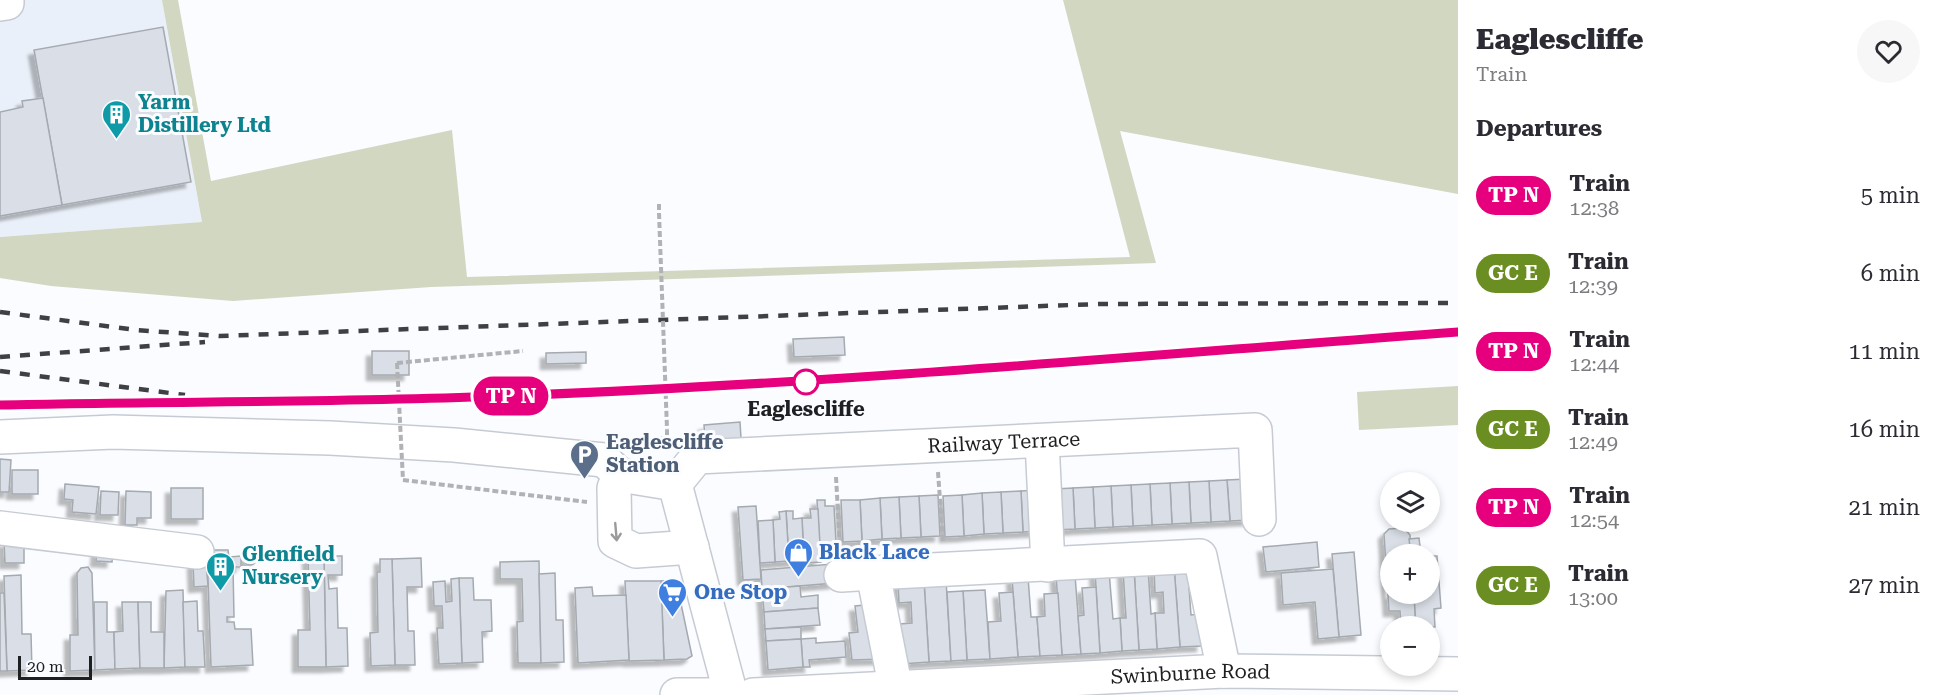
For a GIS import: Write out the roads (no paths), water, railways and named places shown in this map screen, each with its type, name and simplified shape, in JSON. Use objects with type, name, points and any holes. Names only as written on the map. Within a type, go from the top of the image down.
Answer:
[{"type":"street","points":[[0,4],[7,3],[7,0]]},
{"type":"street","name":"Railway Terrace","points":[[675,484],[697,458],[1255,430],[1259,519]]},
{"type":"street","points":[[0,437],[113,432],[330,438],[454,445],[604,460],[620,475],[675,484],[731,695]]},
{"type":"street","points":[[1042,441],[1048,565]]},
{"type":"street","points":[[620,475],[614,488],[615,542],[636,551],[692,547]]},
{"type":"street","points":[[0,528],[197,552]]},
{"type":"street","points":[[841,575],[1200,556],[1231,679]]},
{"type":"street","points":[[873,573],[896,691]]},
{"type":"street","name":"Swinburne Road","points":[[753,695],[1231,679],[1305,672],[1458,674]]},
{"type":"street","points":[[677,695],[727,695]]},
{"type":"railway","points":[[0,312],[136,330],[219,336],[1099,304],[1458,303]]},
{"type":"railway","points":[[0,405],[418,397],[732,386],[992,369],[1458,332]]},
{"type":"railway","points":[[0,357],[205,342]]},
{"type":"railway","points":[[0,371],[185,395]]},
{"type":"train","points":[[0,405],[523,396],[837,380],[1458,332]]},
{"type":"place","name":"Yarm Distillery Ltd","points":[[117,140]]},
{"type":"place","name":"Eaglescliffe","points":[[806,382]]},
{"type":"place","name":"Eaglescliffe Station","points":[[585,480]]},
{"type":"place","name":"Black Lace","points":[[798,578]]},
{"type":"place","name":"Glenfield Nursery","points":[[221,592]]},
{"type":"place","name":"One Stop","points":[[673,618]]}]
